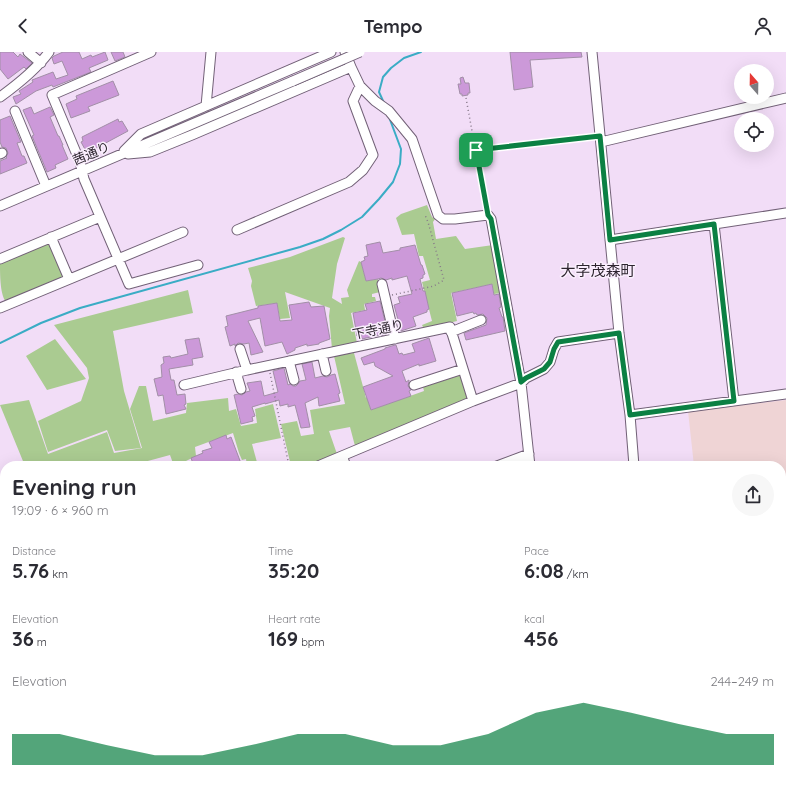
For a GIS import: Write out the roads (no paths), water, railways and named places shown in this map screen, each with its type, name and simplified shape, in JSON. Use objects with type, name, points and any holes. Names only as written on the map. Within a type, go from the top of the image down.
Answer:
[{"type":"street","points":[[28,52],[41,62]]},
{"type":"street","points":[[0,97],[21,81],[49,52]]},
{"type":"street","points":[[152,52],[52,95],[80,162],[84,179],[129,284],[198,265]]},
{"type":"street","points":[[206,106],[210,52]]},
{"type":"street","points":[[120,155],[140,134],[331,52]]},
{"type":"street","points":[[345,52],[350,67],[360,86],[374,101],[389,111],[412,139],[438,215],[442,219],[488,215],[491,219],[521,382],[530,461]]},
{"type":"street","name":"茜通り","points":[[0,206],[360,52]]},
{"type":"street","points":[[592,52],[619,333],[630,415],[634,461]]},
{"type":"street","points":[[120,155],[150,152],[350,67]]},
{"type":"street","points":[[236,230],[350,182],[363,170],[373,155],[353,101],[360,86]]},
{"type":"street","points":[[600,139],[786,98]]},
{"type":"street","points":[[15,111],[46,186]]},
{"type":"street","points":[[610,240],[786,213]]},
{"type":"street","points":[[0,259],[100,217]]},
{"type":"street","points":[[714,224],[734,401]]},
{"type":"street","points":[[1,305],[69,280],[183,232]]},
{"type":"street","points":[[51,237],[69,280]]},
{"type":"street","points":[[382,284],[395,339]]},
{"type":"street","points":[[473,401],[451,332],[481,320]]},
{"type":"street","name":"下寺通り","points":[[184,385],[236,372],[450,327],[451,332]]},
{"type":"street","points":[[330,461],[521,382],[544,369],[550,362],[558,342],[619,333]]},
{"type":"street","points":[[240,349],[247,370]]},
{"type":"street","points":[[322,354],[326,371]]},
{"type":"street","points":[[289,361],[294,380]]},
{"type":"street","points":[[414,385],[463,369]]},
{"type":"street","points":[[236,372],[241,389]]},
{"type":"street","points":[[630,415],[786,394]]},
{"type":"street","points":[[510,461],[529,454]]},
{"type":"street","points":[[342,456],[344,461]]},
{"type":"waterway","points":[[384,103],[379,92],[383,77],[391,68],[404,58],[421,52]]},
{"type":"waterway","points":[[0,343],[41,323],[80,308],[300,247],[323,239],[341,230],[362,217],[393,182],[400,164],[401,149],[389,117]]},
{"type":"district","name":"大字茂森町","points":[[598,270]]}]
